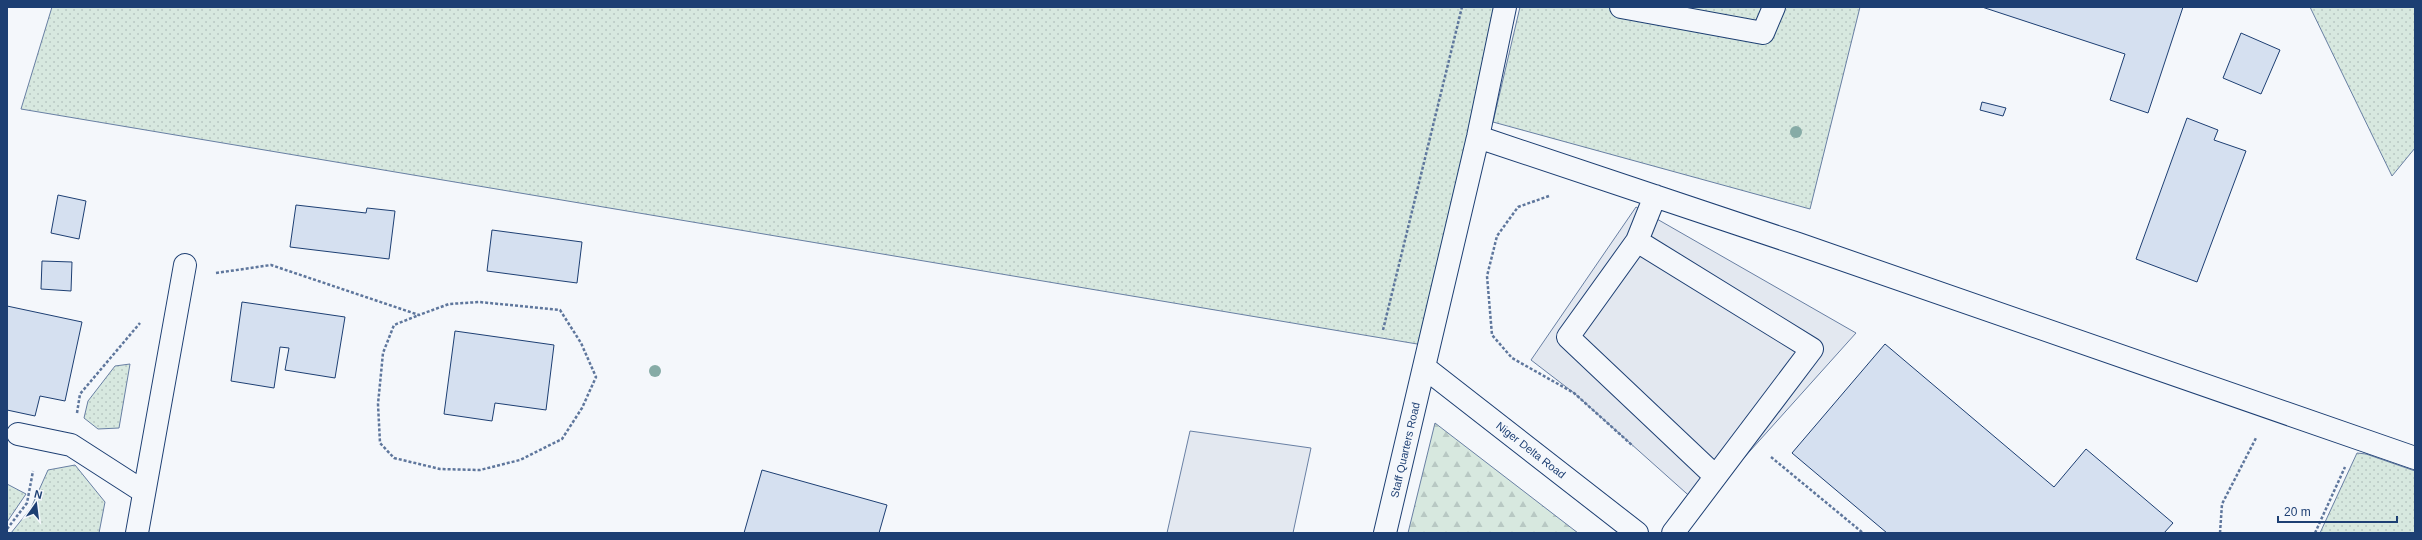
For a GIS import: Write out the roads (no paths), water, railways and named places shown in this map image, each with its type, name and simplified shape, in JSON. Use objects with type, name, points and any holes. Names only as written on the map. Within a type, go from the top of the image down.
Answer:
[{"type":"street","name":"Staff Quarters Road","points":[[1385,533],[1478,137],[1505,7]]},
{"type":"street","points":[[1621,7],[1763,33],[1774,7]]},
{"type":"street","points":[[1478,137],[1655,196],[2271,410],[2415,458]]},
{"type":"street","points":[[1655,196],[1637,241],[1568,337],[1715,476]]},
{"type":"street","points":[[1637,241],[1812,349],[1673,533]]},
{"type":"street","points":[[137,533],[185,265]]},
{"type":"street","name":"Niger Delta Road","points":[[1424,367],[1637,533]]},
{"type":"street","points":[[18,434],[71,446],[144,492]]}]
